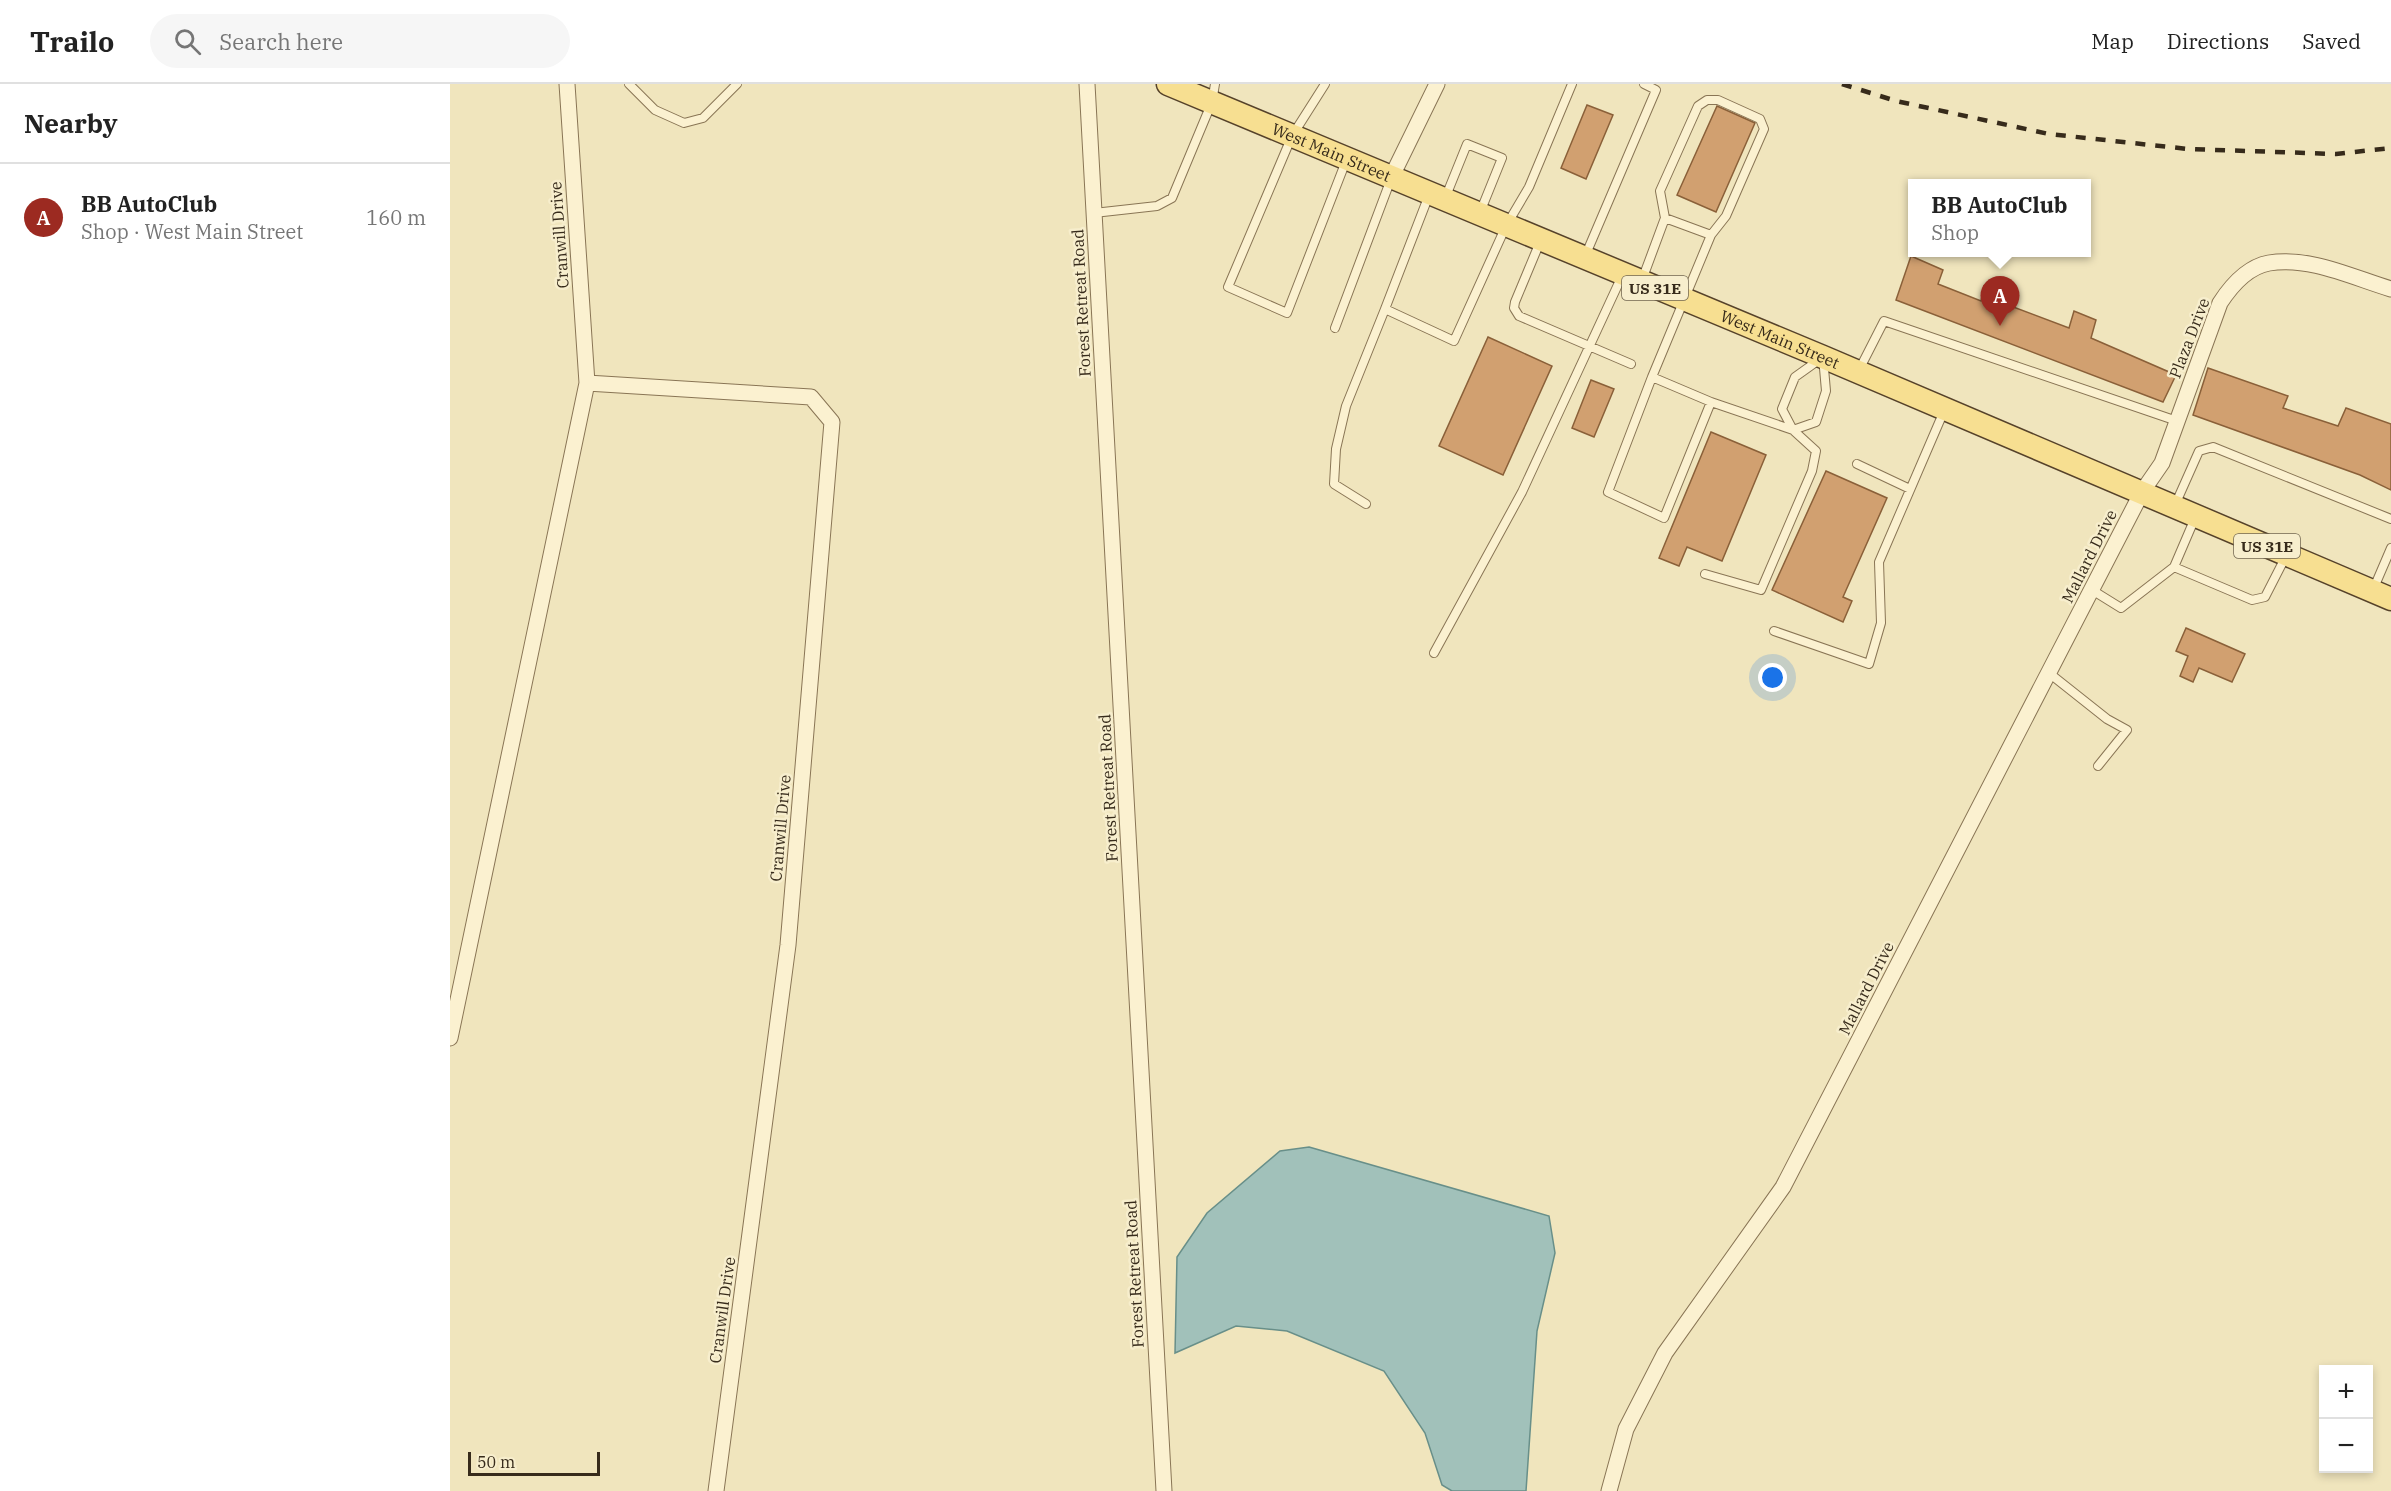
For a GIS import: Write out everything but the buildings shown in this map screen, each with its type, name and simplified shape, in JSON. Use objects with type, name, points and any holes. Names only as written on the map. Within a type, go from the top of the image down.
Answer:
[{"type":"main road","name":"West Main Street","points":[[1168,84],[1214,93],[1292,136],[1858,372],[2382,595]]},
{"type":"street","name":"Cranwill Drive","points":[[450,1038],[587,383],[567,84]]},
{"type":"street","name":"Forest Retreat Road","points":[[1087,84],[1164,1491]]},
{"type":"street","points":[[1391,178],[1437,84]]},
{"type":"street","name":"Plaza Drive","points":[[2142,492],[2162,463],[2220,303],[2232,285],[2248,273],[2268,263],[2293,262],[2322,267],[2391,289]]},
{"type":"street","name":"Cranwill Drive","points":[[587,383],[812,397],[832,422],[788,945],[716,1491]]},
{"type":"street","name":"Mallard Drive","points":[[1610,1491],[1626,1429],[1665,1353],[1783,1187],[2142,492]]},
{"type":"lane","points":[[629,84],[655,110],[684,123],[703,118],[736,84]]},
{"type":"lane","points":[[1325,84],[1292,136],[1228,287],[1287,314],[1347,159]]},
{"type":"lane","points":[[1385,309],[1454,341],[1506,226],[1529,187],[1572,84]]},
{"type":"lane","points":[[1584,258],[1656,90],[1644,84]]},
{"type":"lane","points":[[1094,213],[1157,206],[1172,198],[1214,93]]},
{"type":"lane","points":[[1434,653],[1522,492],[1590,346],[1632,278],[1665,218],[1660,191],[1698,106],[1707,100],[1718,100],[1760,119],[1764,129],[1726,216],[1711,235],[1652,377],[1608,492],[1664,518],[1711,402]]},
{"type":"lane","points":[[1366,504],[1334,484],[1336,449],[1346,406],[1385,309],[1437,197],[1467,144],[1502,158],[1479,215]]},
{"type":"lane","points":[[1335,328],[1391,178]]},
{"type":"lane","points":[[1665,218],[1711,235]]},
{"type":"lane","points":[[1541,240],[1515,302],[1519,316],[1631,364]]},
{"type":"lane","points":[[1858,372],[1884,321],[2177,422]]},
{"type":"lane","points":[[1652,377],[1711,402],[1793,430],[1816,422],[1826,390],[1822,357],[1795,377],[1782,409],[1793,430],[1816,451],[1812,471],[1761,590],[1705,574]]},
{"type":"lane","points":[[1774,631],[1869,664],[1881,623],[1879,562],[1944,410]]},
{"type":"lane","points":[[2175,506],[2199,451],[2212,447],[2391,519]]},
{"type":"lane","points":[[1857,464],[1910,489]]},
{"type":"lane","points":[[2092,590],[2121,608],[2174,567],[2196,515]]},
{"type":"lane","points":[[2382,595],[2391,548]]},
{"type":"lane","points":[[2174,567],[2252,600],[2265,597],[2286,554]]},
{"type":"lane","points":[[2049,673],[2107,719],[2127,730],[2098,766]]},
{"type":"water","points":[[1309,1147],[1549,1216],[1555,1253],[1537,1331],[1526,1491],[1452,1491],[1442,1485],[1425,1433],[1384,1371],[1287,1331],[1236,1326],[1175,1353],[1177,1257],[1207,1213],[1280,1151]]},
{"type":"railway","points":[[1842,84],[1896,101],[2049,134],[2188,149],[2336,154],[2391,148]]},
{"type":"place","name":"BB AutoClub","points":[[2000,326]]}]
